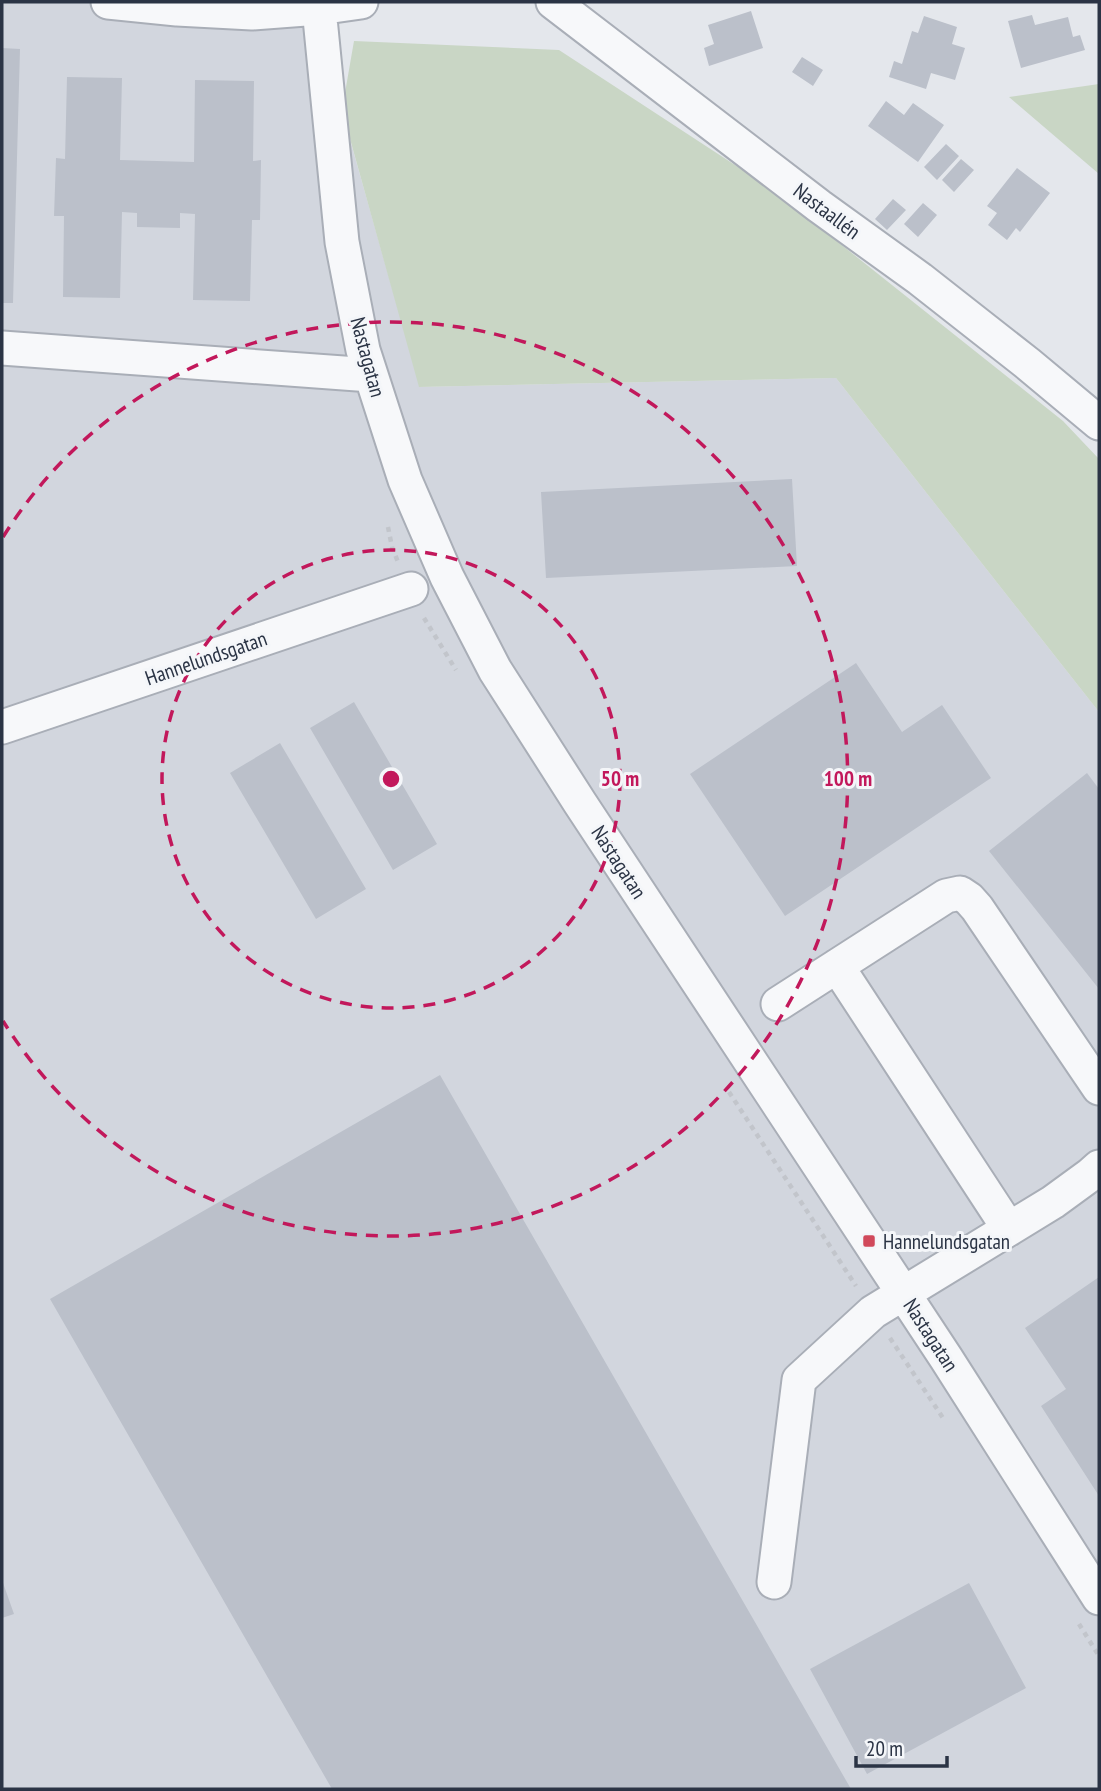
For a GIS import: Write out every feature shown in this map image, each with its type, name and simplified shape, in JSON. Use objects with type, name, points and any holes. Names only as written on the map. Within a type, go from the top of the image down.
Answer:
[{"type":"street","points":[[108,2],[252,13],[361,2]]},
{"type":"street","name":"Nastaallén","points":[[553,2],[808,198],[920,279],[1099,423]]},
{"type":"street","name":"Nastagatan","points":[[319,8],[342,242],[363,350],[405,480],[447,577],[495,670],[903,1292],[1099,1598]]},
{"type":"street","points":[[2,348],[371,374]]},
{"type":"street","name":"Hannelundsgatan","points":[[2,727],[411,589]]},
{"type":"street","points":[[778,1004],[946,896],[960,893],[977,908],[1099,1088]]},
{"type":"street","points":[[837,966],[1009,1229]]},
{"type":"street","points":[[774,1582],[799,1380],[873,1312],[1053,1202],[1099,1167]]},
{"type":"shaded area","points":[[2,2],[311,2],[420,387],[836,378],[1099,712],[1099,1789],[2,1789]]},
{"type":"green space","points":[[354,41],[559,50],[770,188],[1063,421],[1099,459],[1099,712],[836,378],[419,387],[342,110]]},
{"type":"green space","points":[[1099,84],[1099,174],[1009,97]]},
{"type":"building","points":[[751,11],[763,48],[709,66],[704,48],[714,44],[708,25]]},
{"type":"building","points":[[1032,15],[1035,25],[1068,17],[1073,37],[1080,35],[1085,50],[1021,68],[1008,21]]},
{"type":"building","points":[[924,16],[957,27],[952,44],[965,48],[955,80],[931,73],[926,89],[889,77],[894,61],[902,64],[912,31],[918,33]]},
{"type":"building","points":[[2,48],[20,49],[13,303],[2,303]]},
{"type":"building","points":[[802,57],[823,70],[813,86],[792,72]]},
{"type":"building","points":[[67,77],[122,78],[120,160],[194,162],[195,80],[254,81],[253,161],[261,160],[260,220],[252,220],[250,301],[193,300],[195,214],[180,213],[180,228],[137,227],[137,213],[122,212],[120,298],[63,297],[64,216],[54,216],[56,158],[65,159]]},
{"type":"building","points":[[886,101],[904,115],[913,103],[944,125],[918,162],[868,126]]},
{"type":"building","points":[[946,144],[959,156],[937,180],[924,167]]},
{"type":"building","points":[[961,159],[974,170],[954,192],[942,180]]},
{"type":"building","points":[[1017,168],[1050,193],[1020,232],[1016,228],[1007,240],[988,225],[997,213],[987,206]]},
{"type":"building","points":[[893,199],[906,210],[887,230],[875,219]]},
{"type":"building","points":[[923,203],[937,215],[918,237],[904,224]]},
{"type":"building","points":[[792,479],[797,566],[546,578],[541,492]]},
{"type":"building","points":[[856,663],[902,732],[942,705],[991,778],[785,916],[690,774]]},
{"type":"building","points":[[354,702],[437,844],[393,870],[310,728]]},
{"type":"building","points":[[280,743],[366,889],[316,919],[230,773]]},
{"type":"building","points":[[1087,773],[1099,789],[1099,989],[989,851]]},
{"type":"building","points":[[440,1075],[851,1789],[332,1789],[50,1299]]},
{"type":"building","points":[[1099,1277],[1099,1496],[1041,1406],[1066,1389],[1025,1328]]},
{"type":"building","points":[[2,1580],[14,1614],[2,1618]]},
{"type":"building","points":[[969,1583],[1026,1688],[867,1774],[810,1669]]},
{"type":"place","name":"Hannelundsgatan","points":[[869,1241]]}]
